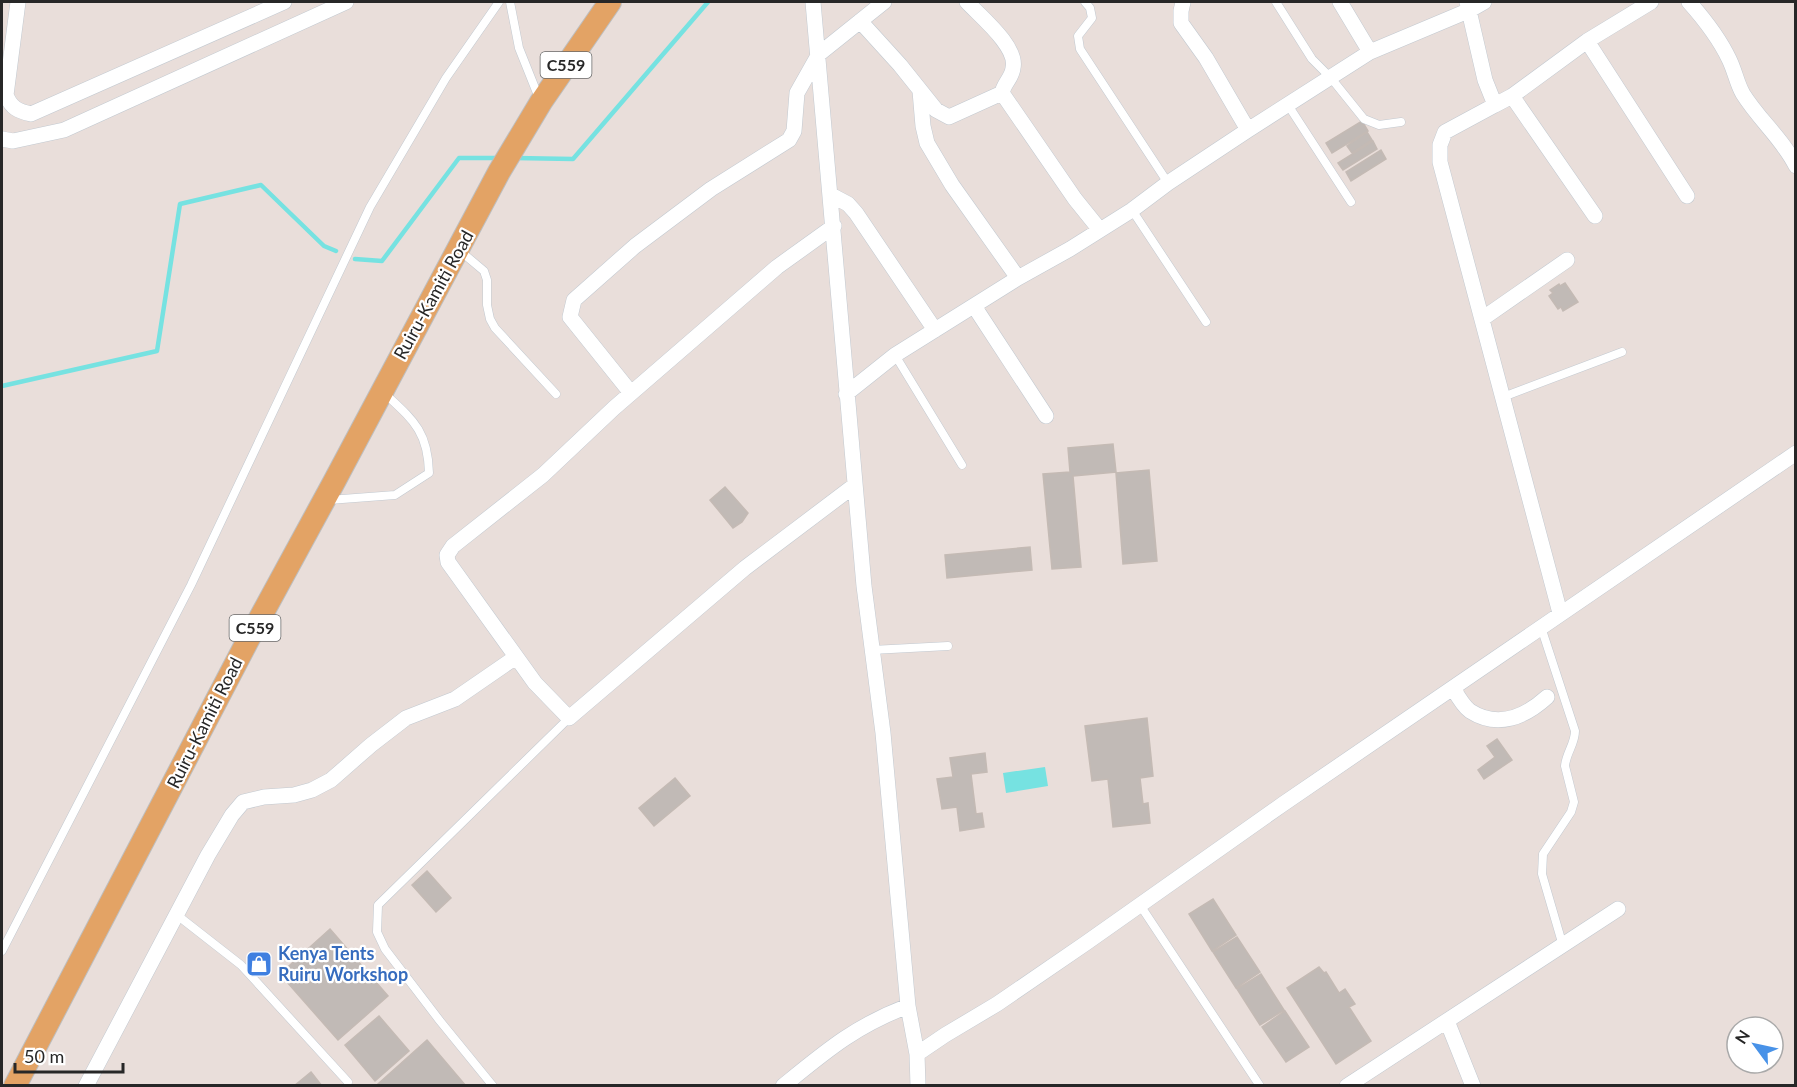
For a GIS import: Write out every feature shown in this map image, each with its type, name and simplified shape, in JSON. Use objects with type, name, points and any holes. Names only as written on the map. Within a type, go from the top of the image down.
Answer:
[{"type":"main road","name":"C559","points":[[541,102],[610,2]]},
{"type":"main road","name":"Ruiru-Kamiti Road","points":[[15,1086],[248,640],[499,172],[541,102]]},
{"type":"street","points":[[18,2],[6,95],[10,104],[18,111],[31,114],[284,2]]},
{"type":"street","points":[[2,139],[13,141],[64,130],[346,2]]},
{"type":"street","points":[[813,2],[864,586],[883,733],[908,1006],[917,1054],[918,1086]]},
{"type":"street","points":[[631,393],[570,317],[574,300],[634,246],[682,210],[789,140],[794,131],[797,93],[819,54],[884,2]]},
{"type":"street","points":[[860,21],[900,65],[936,110],[949,117],[1002,93],[1013,72],[1015,60],[1010,48],[967,2]]},
{"type":"street","points":[[1183,2],[1181,23],[1206,58],[1248,130]]},
{"type":"street","points":[[1340,2],[1370,52]]},
{"type":"street","points":[[846,394],[895,355],[1132,210],[1168,183],[1370,52],[1468,6],[1484,2]]},
{"type":"street","points":[[1560,613],[1440,162],[1440,145],[1445,132],[1512,96],[1587,41],[1651,2]]},
{"type":"street","points":[[1689,2],[1720,41],[1742,92],[1759,117],[1787,148],[1796,166]]},
{"type":"street","points":[[1468,6],[1485,80],[1495,105]]},
{"type":"street","points":[[1587,41],[1687,196]]},
{"type":"street","points":[[920,91],[927,143],[952,185],[1018,278]]},
{"type":"street","points":[[1002,93],[1075,199],[1100,230]]},
{"type":"street","points":[[1512,96],[1595,216]]},
{"type":"street","points":[[831,195],[848,204],[856,213],[935,330]]},
{"type":"street","points":[[834,226],[777,267],[631,393],[543,475],[453,546],[447,555],[453,570],[535,683],[569,718],[745,568],[855,484]]},
{"type":"street","points":[[1482,319],[1567,260]]},
{"type":"street","points":[[974,306],[1046,416]]},
{"type":"street","points":[[917,1054],[997,1004],[1560,613],[1796,453]]},
{"type":"street","points":[[86,1086],[232,815],[243,802],[264,797],[294,795],[312,790],[332,780],[406,718],[455,699],[516,657]]},
{"type":"street","points":[[1453,688],[1468,710],[1490,719],[1509,719],[1531,712],[1547,697]]},
{"type":"street","points":[[1348,1085],[1618,909]]},
{"type":"street","points":[[783,1086],[858,1028],[908,1006]]},
{"type":"street","points":[[1447,1021],[1473,1086]]},
{"type":"lane","points":[[2,951],[191,585],[370,207],[446,78],[499,2]]},
{"type":"lane","points":[[510,2],[519,48],[541,102]]},
{"type":"lane","points":[[1085,2],[1090,8],[1092,18],[1078,36],[1080,49],[1168,183]]},
{"type":"lane","points":[[1276,2],[1312,59],[1331,78],[1359,114],[1369,122],[1387,125],[1401,122]]},
{"type":"lane","points":[[1288,105],[1351,202]]},
{"type":"lane","points":[[1132,210],[1206,322]]},
{"type":"lane","points":[[459,250],[484,271],[487,280],[487,305],[495,328],[556,394]]},
{"type":"lane","points":[[1503,397],[1622,352]]},
{"type":"lane","points":[[895,355],[962,465]]},
{"type":"lane","points":[[324,500],[396,495],[429,472],[428,451],[416,423],[382,391]]},
{"type":"lane","points":[[1541,627],[1575,731],[1575,739],[1565,759],[1574,802],[1571,812],[1544,855],[1542,865],[1542,874],[1563,946]]},
{"type":"lane","points":[[872,650],[948,646]]},
{"type":"lane","points":[[493,1086],[385,949],[377,932],[378,905],[569,718]]},
{"type":"lane","points":[[1140,905],[1260,1086]]},
{"type":"lane","points":[[177,915],[241,965],[348,1082]]},
{"type":"water","points":[[1045,767],[1048,786],[1006,793],[1003,773]]},
{"type":"building","points":[[1362,121],[1368,131],[1332,153],[1326,143]]},
{"type":"building","points":[[1367,132],[1372,140],[1352,153],[1347,146]]},
{"type":"building","points":[[1373,141],[1377,149],[1343,170],[1338,163]]},
{"type":"building","points":[[1381,150],[1386,159],[1351,181],[1346,172]]},
{"type":"building","points":[[1565,283],[1578,302],[1563,311],[1561,307],[1558,309],[1549,296],[1553,293],[1550,290]]},
{"type":"building","points":[[1113,444],[1116,472],[1073,476],[1081,567],[1052,569],[1043,474],[1070,472],[1068,448]]},
{"type":"building","points":[[1149,470],[1157,561],[1123,564],[1116,473]]},
{"type":"building","points":[[725,487],[748,513],[742,522],[733,528],[710,500]]},
{"type":"building","points":[[1030,547],[1032,570],[947,578],[945,555]]},
{"type":"building","points":[[1147,718],[1153,776],[1140,778],[1143,804],[1148,803],[1150,823],[1113,827],[1108,779],[1092,781],[1085,726]]},
{"type":"building","points":[[1497,739],[1512,760],[1484,779],[1478,770],[1495,757],[1487,746]]},
{"type":"building","points":[[985,753],[987,772],[971,774],[976,814],[982,813],[984,827],[960,831],[957,807],[942,809],[937,779],[953,777],[950,758]]},
{"type":"building","points":[[675,778],[690,796],[654,826],[639,808]]},
{"type":"building","points":[[427,871],[451,898],[436,912],[412,885]]},
{"type":"building","points":[[1213,899],[1236,935],[1212,951],[1189,914]]},
{"type":"building","points":[[330,929],[388,996],[338,1040],[280,974]]},
{"type":"building","points":[[1237,937],[1260,972],[1236,988],[1213,952]]},
{"type":"building","points":[[1319,967],[1324,973],[1326,972],[1339,993],[1345,989],[1355,1004],[1349,1007],[1371,1041],[1336,1064],[1287,988]]},
{"type":"building","points":[[1261,974],[1284,1010],[1260,1025],[1237,989]]},
{"type":"building","points":[[1285,1011],[1309,1047],[1286,1062],[1262,1027]]},
{"type":"building","points":[[379,1016],[409,1051],[375,1081],[345,1045]]},
{"type":"building","points":[[427,1040],[466,1086],[379,1086],[378,1084]]},
{"type":"building","points":[[311,1072],[322,1086],[294,1086]]},
{"type":"waterway","points":[[515,158],[573,159],[708,2]]},
{"type":"waterway","points":[[355,259],[382,261],[459,158],[498,158]]},
{"type":"waterway","points":[[2,386],[157,351],[180,204],[261,185],[324,246],[336,251]]},
{"type":"place","name":"Kenya Tents Ruiru Workshop","points":[[259,964]]}]
